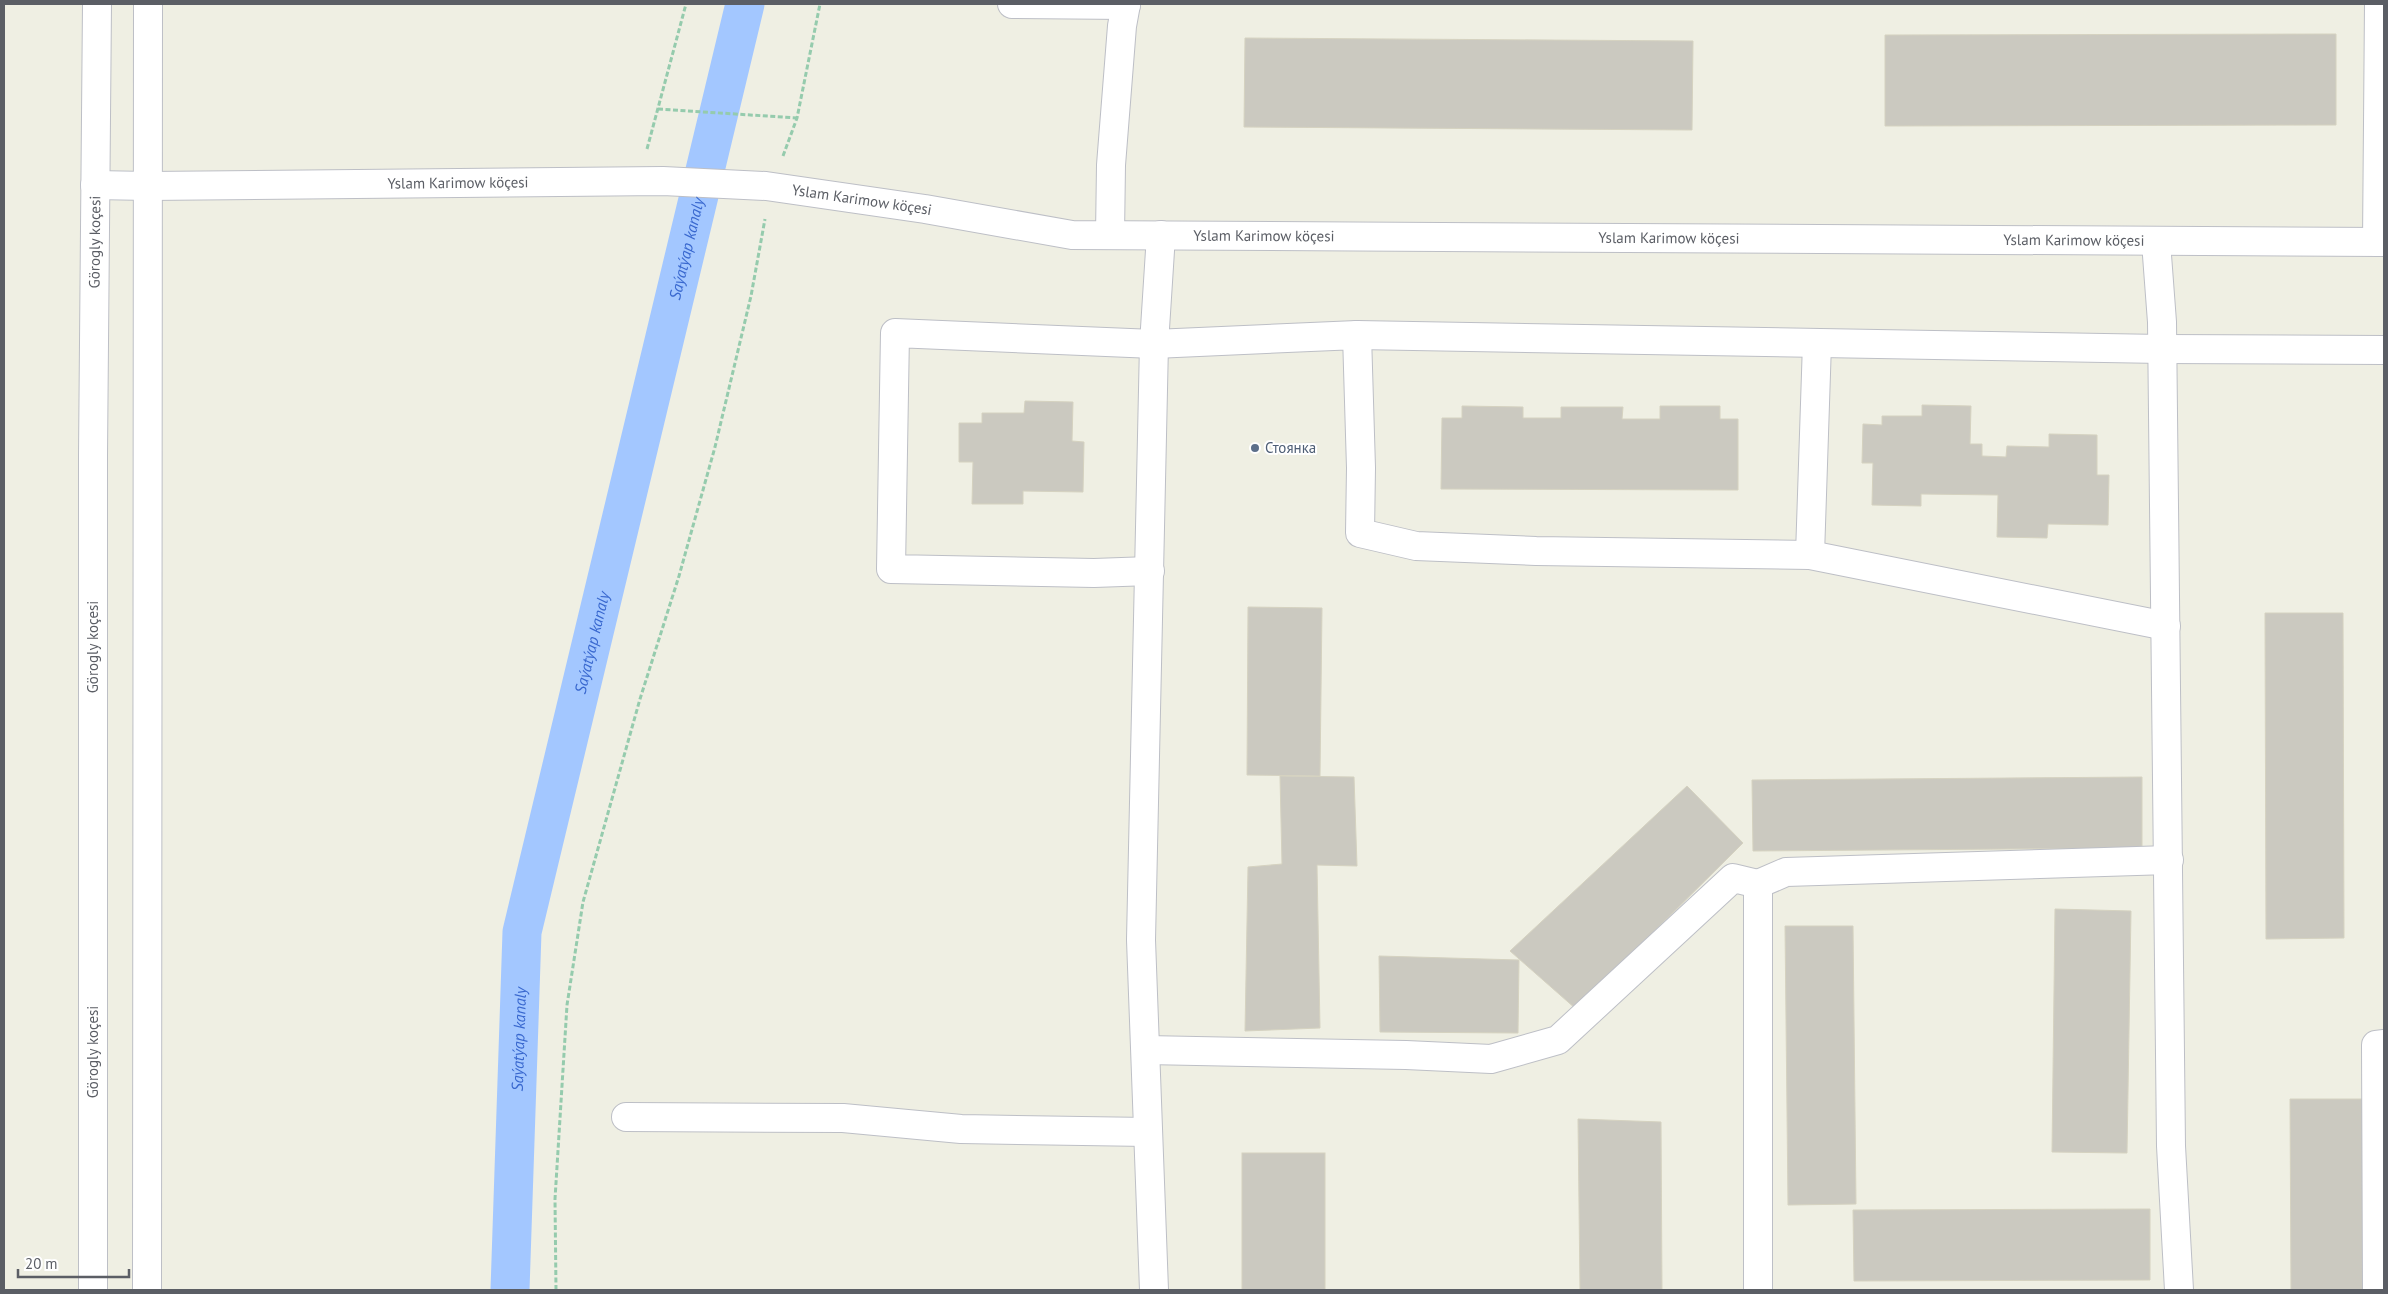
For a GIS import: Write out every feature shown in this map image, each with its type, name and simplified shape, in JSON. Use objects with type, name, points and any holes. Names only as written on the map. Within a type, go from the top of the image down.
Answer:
[{"type":"street","name":"Görogly koçesi","points":[[94,1290],[93,455],[97,4]]},
{"type":"street","points":[[147,1290],[148,4]]},
{"type":"street","points":[[1012,4],[1126,4],[1111,165],[1110,235]]},
{"type":"street","points":[[2379,4],[2381,242]]},
{"type":"street","name":"Yslam Karimow köçesi","points":[[95,185],[650,182],[769,186],[925,208],[1072,235],[2381,242]]},
{"type":"street","points":[[1154,1290],[1141,940],[1154,344],[1161,235]]},
{"type":"street","points":[[2156,242],[2162,349],[2171,1146],[2179,1290]]},
{"type":"street","points":[[1150,571],[1094,573],[891,569],[895,333],[1154,344],[1357,334],[2162,349],[2384,350]]},
{"type":"street","points":[[1357,334],[1361,468],[1360,533],[1416,546],[1546,551],[1810,556],[2166,626]]},
{"type":"street","points":[[1810,556],[1817,343]]},
{"type":"street","points":[[1146,1050],[1491,1059],[1558,1040],[1733,878],[1758,884],[1786,872],[2169,860]]},
{"type":"street","points":[[1758,884],[1758,1290]]},
{"type":"street","points":[[2377,1290],[2376,1045],[2384,1044]]},
{"type":"street","points":[[626,1117],[843,1118],[961,1129],[1148,1132]]},
{"type":"path","points":[[650,182],[658,109],[686,4]]},
{"type":"path","points":[[556,1290],[555,1199],[567,1005],[582,902],[640,699],[679,576],[715,447],[751,296],[769,186],[797,118],[820,4]]},
{"type":"path","points":[[658,109],[797,118]]},
{"type":"building","points":[[2336,34],[2336,125],[1885,126],[1885,35]]},
{"type":"building","points":[[1245,38],[1693,41],[1692,130],[1244,127]]},
{"type":"building","points":[[1025,401],[1073,402],[1072,441],[1084,442],[1083,492],[1023,491],[1023,504],[972,504],[973,462],[959,462],[959,423],[982,423],[982,413],[1024,413]]},
{"type":"building","points":[[1922,405],[1971,406],[1970,444],[1982,444],[1982,456],[2006,457],[2007,446],[2049,447],[2049,434],[2097,435],[2097,475],[2109,475],[2108,525],[2048,524],[2047,538],[1997,537],[1998,495],[1921,494],[1921,506],[1872,505],[1873,463],[1862,463],[1863,424],[1882,425],[1882,416],[1922,416]]},
{"type":"building","points":[[1462,406],[1523,407],[1523,418],[1561,418],[1561,407],[1623,407],[1622,419],[1660,419],[1660,406],[1720,406],[1720,419],[1738,419],[1738,490],[1441,489],[1442,418],[1462,418]]},
{"type":"building","points":[[1248,607],[1322,608],[1320,776],[1247,775]]},
{"type":"building","points":[[2265,613],[2343,613],[2344,938],[2266,939]]},
{"type":"building","points":[[1280,776],[1354,777],[1357,866],[1317,865],[1320,1028],[1245,1031],[1248,867],[1282,864]]},
{"type":"building","points":[[2142,777],[2142,848],[1753,851],[1752,780]]},
{"type":"building","points":[[1687,786],[1743,843],[1576,1009],[1510,951]]},
{"type":"building","points":[[2055,909],[2131,911],[2127,1153],[2052,1152]]},
{"type":"building","points":[[1785,926],[1853,926],[1856,1204],[1788,1205]]},
{"type":"building","points":[[1379,956],[1519,960],[1518,1033],[1380,1032]]},
{"type":"building","points":[[2290,1099],[2367,1099],[2368,1290],[2291,1290]]},
{"type":"building","points":[[1578,1119],[1661,1122],[1662,1290],[1580,1290]]},
{"type":"building","points":[[1242,1153],[1325,1153],[1325,1290],[1242,1290]]},
{"type":"building","points":[[2150,1209],[2150,1280],[1854,1281],[1853,1210]]},
{"type":"waterway","name":"Saýatýap kanaly","points":[[510,1290],[522,932],[745,4]]},
{"type":"place","name":"Стоянка","points":[[1255,448]]}]
